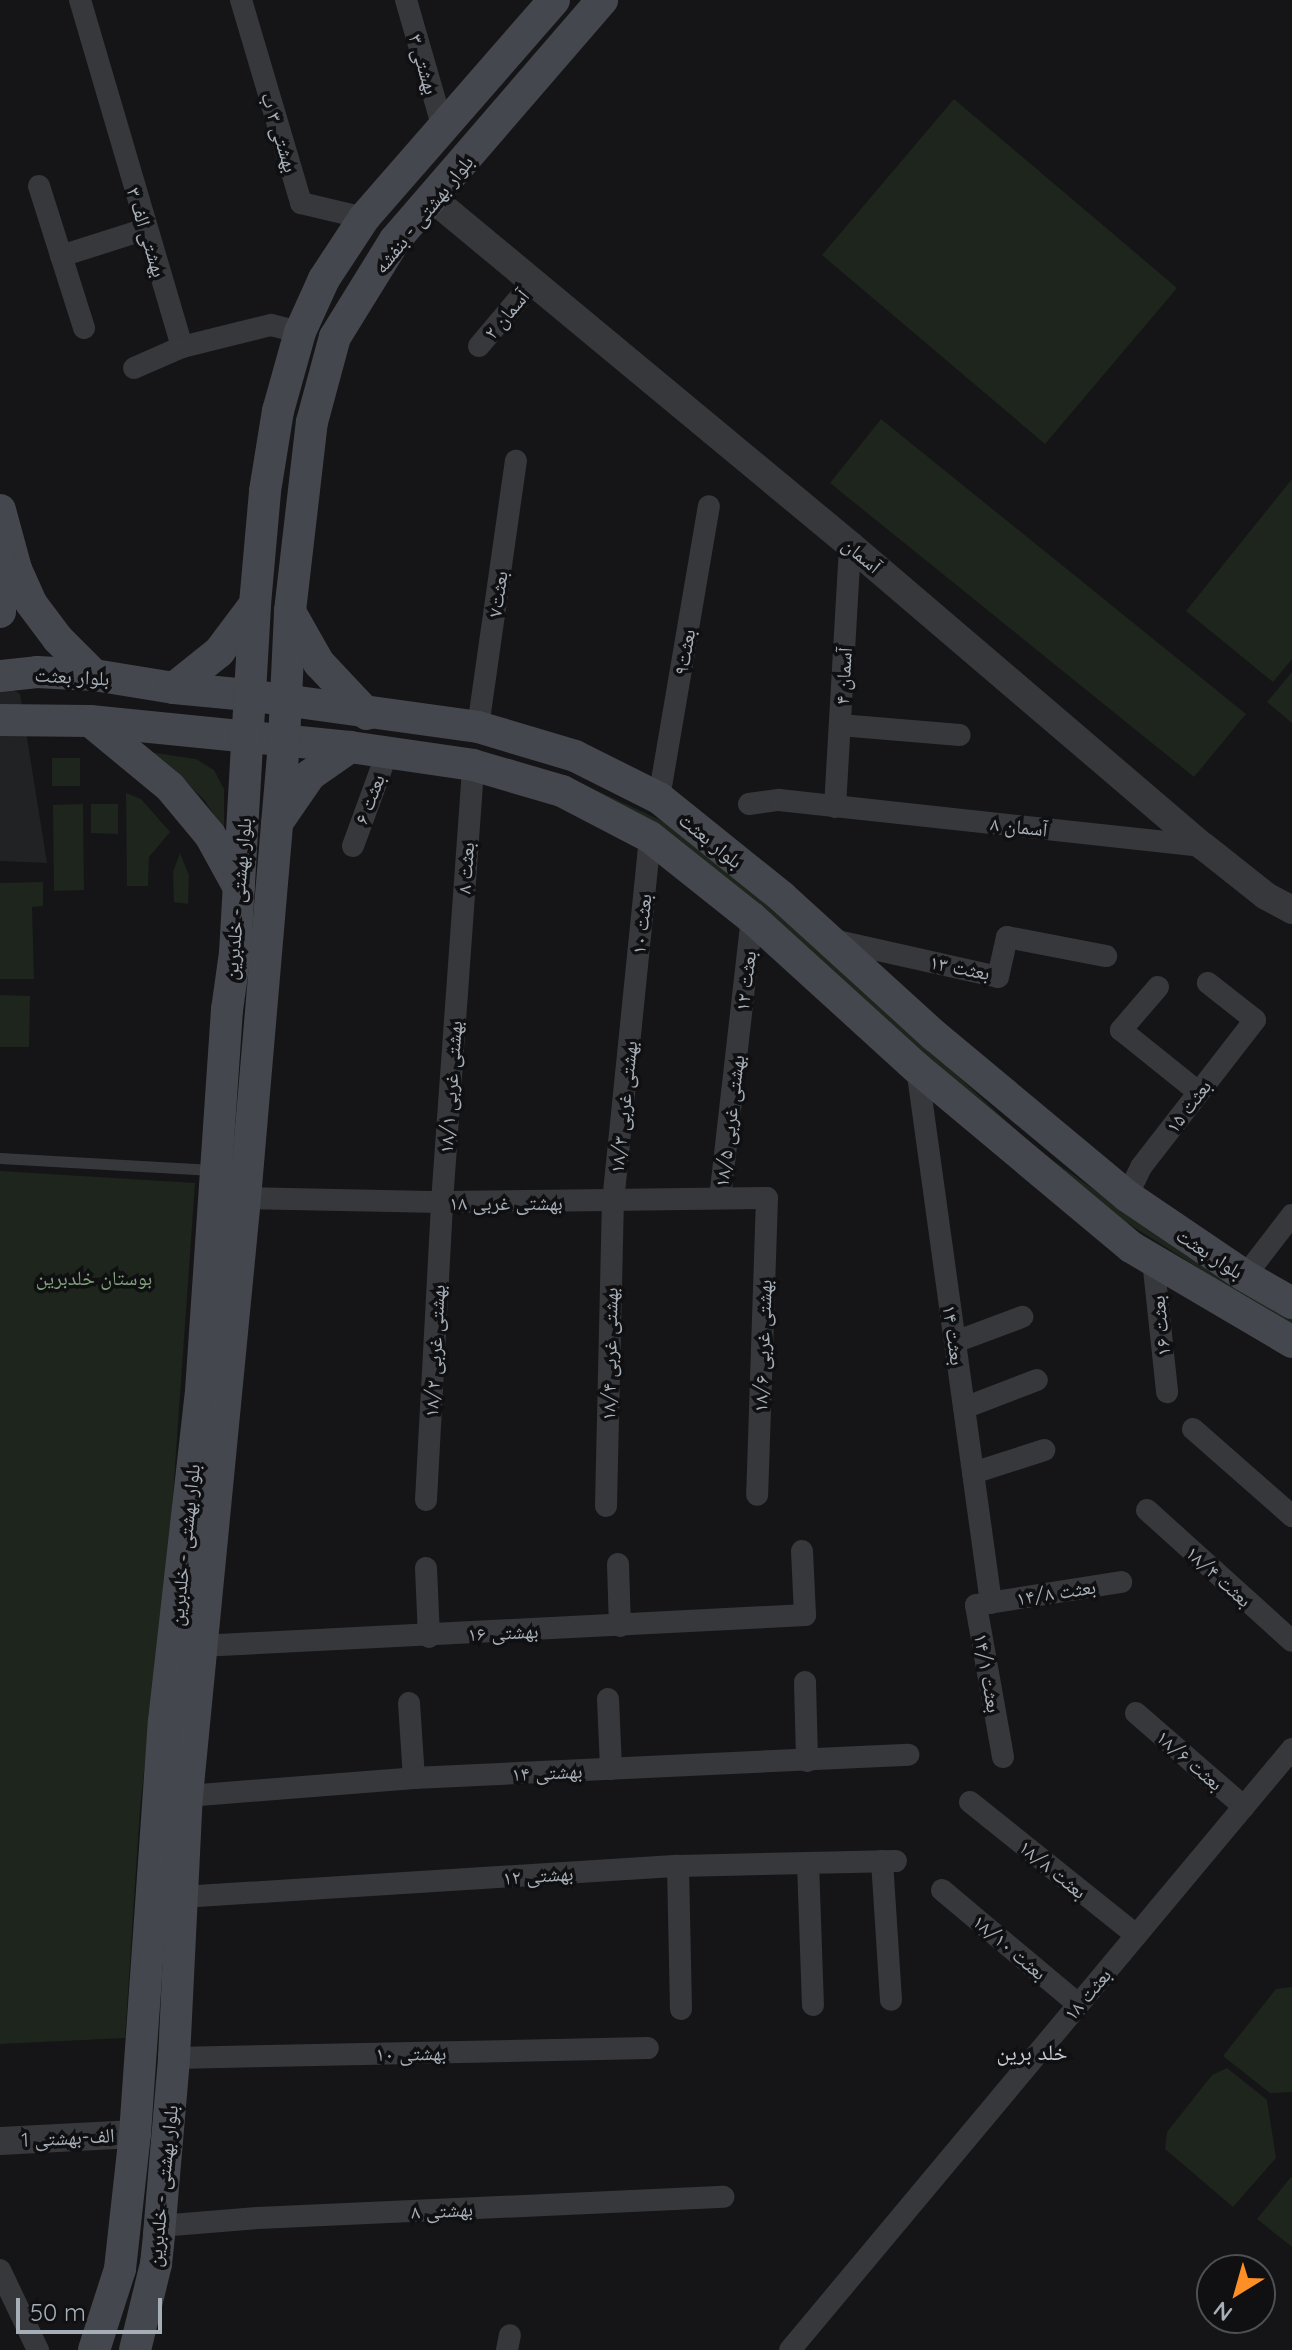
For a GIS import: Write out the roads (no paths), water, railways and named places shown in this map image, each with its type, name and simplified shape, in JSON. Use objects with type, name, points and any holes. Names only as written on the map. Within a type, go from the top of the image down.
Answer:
[{"type":"main road","name":"بلوار بهشتی - بنفشه","points":[[248,695],[265,491],[278,411],[300,332],[324,279],[364,218],[554,0]]},
{"type":"main road","name":"بلوار بهشتی - بنفشه","points":[[284,740],[290,611],[312,422],[335,337],[395,240],[602,0]]},
{"type":"main road","points":[[0,510],[16,569],[11,607]]},
{"type":"main road","points":[[0,562],[11,607],[58,639],[94,675]]},
{"type":"main road","points":[[174,688],[219,652],[255,604]]},
{"type":"main road","points":[[290,611],[319,663],[367,714]]},
{"type":"main road","name":"بلوار بعثت","points":[[0,676],[37,672],[94,675],[478,727],[568,754],[659,798],[832,940],[935,1036],[1127,1196],[1245,1276],[1292,1303]]},
{"type":"main road","name":"بلوار بهشتی - خلدبرین","points":[[94,2350],[120,2269],[135,2134],[164,1721],[201,1391],[227,1010],[250,954],[239,888],[250,735],[248,695]]},
{"type":"main road","name":"بلوار بعثت","points":[[0,720],[90,721],[350,747],[473,765],[555,789],[650,837],[752,918],[917,1068],[1104,1226],[1153,1260],[1292,1342]]},
{"type":"main road","points":[[90,721],[170,787],[210,835],[239,888]]},
{"type":"main road","name":"بلوار بهشتی - خلدبرین","points":[[135,2350],[156,2264],[160,2226],[174,2058],[187,1796],[245,1198],[250,954],[275,825],[284,740]]},
{"type":"main road","points":[[275,825],[310,775],[350,747]]},
{"type":"main road","points":[[555,789],[568,754]]},
{"type":"main road","points":[[1104,1226],[1127,1196]]},
{"type":"main road","points":[[145,1963],[177,1963]]},
{"type":"street","name":"بهشتی الف ۳","points":[[80,0],[182,347]]},
{"type":"street","name":"بهشتی ۳ ب","points":[[241,0],[301,203],[364,218]]},
{"type":"street","name":"بهشتی ۳","points":[[406,0],[443,128]]},
{"type":"street","points":[[39,186],[84,328]]},
{"type":"street","name":"آسمان","points":[[433,199],[850,545],[1203,846],[1266,896],[1292,910]]},
{"type":"street","points":[[61,256],[146,229]]},
{"type":"street","name":"۲ آسمان","points":[[479,346],[533,282]]},
{"type":"street","points":[[134,368],[182,347],[271,325],[300,332]]},
{"type":"street","name":"بعثت۷","points":[[478,727],[516,461]]},
{"type":"street","name":"بعثت۹","points":[[659,798],[709,506]]},
{"type":"street","name":"۴ آسمان","points":[[835,807],[850,545]]},
{"type":"street","points":[[840,725],[960,735]]},
{"type":"street","name":"۶ بعثت","points":[[353,846],[387,753]]},
{"type":"street","name":"۸ بعثت","points":[[458,971],[473,765]]},
{"type":"street","name":"۸ آسمان","points":[[749,804],[779,800],[1203,846]]},
{"type":"street","name":"۱۰ بعثت","points":[[633,1011],[650,837]]},
{"type":"street","name":"۱۲ بعثت","points":[[738,1043],[752,918]]},
{"type":"street","name":"۱۳ بعثت","points":[[832,940],[998,977],[1007,937],[1106,956]]},
{"type":"street","name":"بهشتی غربی ۱۸/۱","points":[[442,1202],[458,971]]},
{"type":"street","name":"بعثت ۱۵","points":[[1127,1196],[1141,1167],[1255,1020],[1208,983]]},
{"type":"street","points":[[1158,987],[1121,1030],[1198,1092]]},
{"type":"street","name":"بهشتی غربی ۱۸/۳","points":[[613,1202],[633,1011]]},
{"type":"street","name":"بهشتی غربی ۱۸/۵","points":[[720,1198],[738,1043]]},
{"type":"street","name":"بعثت ۱۴","points":[[917,1068],[991,1603]]},
{"type":"street","name":"بهشتی غربی ۱۸","points":[[245,1198],[442,1202],[767,1198]]},
{"type":"street","name":"بهشتی غربی ۱۸/۶","points":[[757,1495],[767,1198]]},
{"type":"street","name":"بهشتی غربی ۱۸/۲","points":[[426,1500],[442,1202]]},
{"type":"street","name":"بهشتی غربی ۱۸/۴","points":[[606,1506],[613,1202]]},
{"type":"street","points":[[1245,1276],[1292,1215]]},
{"type":"street","name":"بعثت ۱۶","points":[[1153,1260],[1167,1392]]},
{"type":"street","points":[[955,1342],[1022,1317]]},
{"type":"street","points":[[964,1408],[1037,1380]]},
{"type":"street","points":[[1193,1429],[1292,1516]]},
{"type":"street","points":[[973,1473],[1044,1450]]},
{"type":"street","name":"۱۸/۴ بعثت","points":[[1147,1510],[1292,1641]]},
{"type":"street","name":"۱۶ بهشتی","points":[[200,1646],[429,1637],[805,1615],[802,1551]]},
{"type":"street","points":[[618,1564],[620,1626]]},
{"type":"street","points":[[426,1568],[429,1637]]},
{"type":"street","name":"۱۴/۸ بعثت","points":[[991,1603],[1121,1582]]},
{"type":"street","name":"۱۴/۱ بعثت","points":[[991,1603],[976,1605],[1003,1757]]},
{"type":"street","points":[[805,1682],[807,1761]]},
{"type":"street","points":[[608,1699],[611,1769]]},
{"type":"street","points":[[409,1703],[414,1778]]},
{"type":"street","name":"۱۸/۶ بعثت","points":[[1136,1713],[1244,1807]]},
{"type":"street","name":"بعثت ۱۸","points":[[790,2350],[1292,1749]]},
{"type":"street","name":"۱۴ بهشتی","points":[[187,1796],[414,1778],[908,1755]]},
{"type":"street","name":"۱۸/۸ بعثت","points":[[970,1802],[1136,1935]]},
{"type":"street","name":"۱۲ بهشتی","points":[[181,1897],[678,1866],[889,1861],[891,2000]]},
{"type":"street","points":[[808,1863],[813,2005]]},
{"type":"street","points":[[678,1866],[681,2009]]},
{"type":"street","name":"۱۸/۱۰ بعثت","points":[[942,1890],[1078,2004]]},
{"type":"street","name":"۱۰ بهشتی","points":[[174,2058],[648,2048]]},
{"type":"street","name":"1 الف-بهشتی","points":[[0,2141],[135,2134]]},
{"type":"street","name":"۸ بهشتی","points":[[160,2226],[724,2197]]},
{"type":"street","points":[[0,2270],[38,2350]]},
{"type":"lane","points":[[0,1158],[218,1171]]},
{"type":"district","name":"خلد برین","points":[[1032,2053]]},
{"type":"park label","name":"بوستان خلدبرین","points":[[94,1277]]}]
